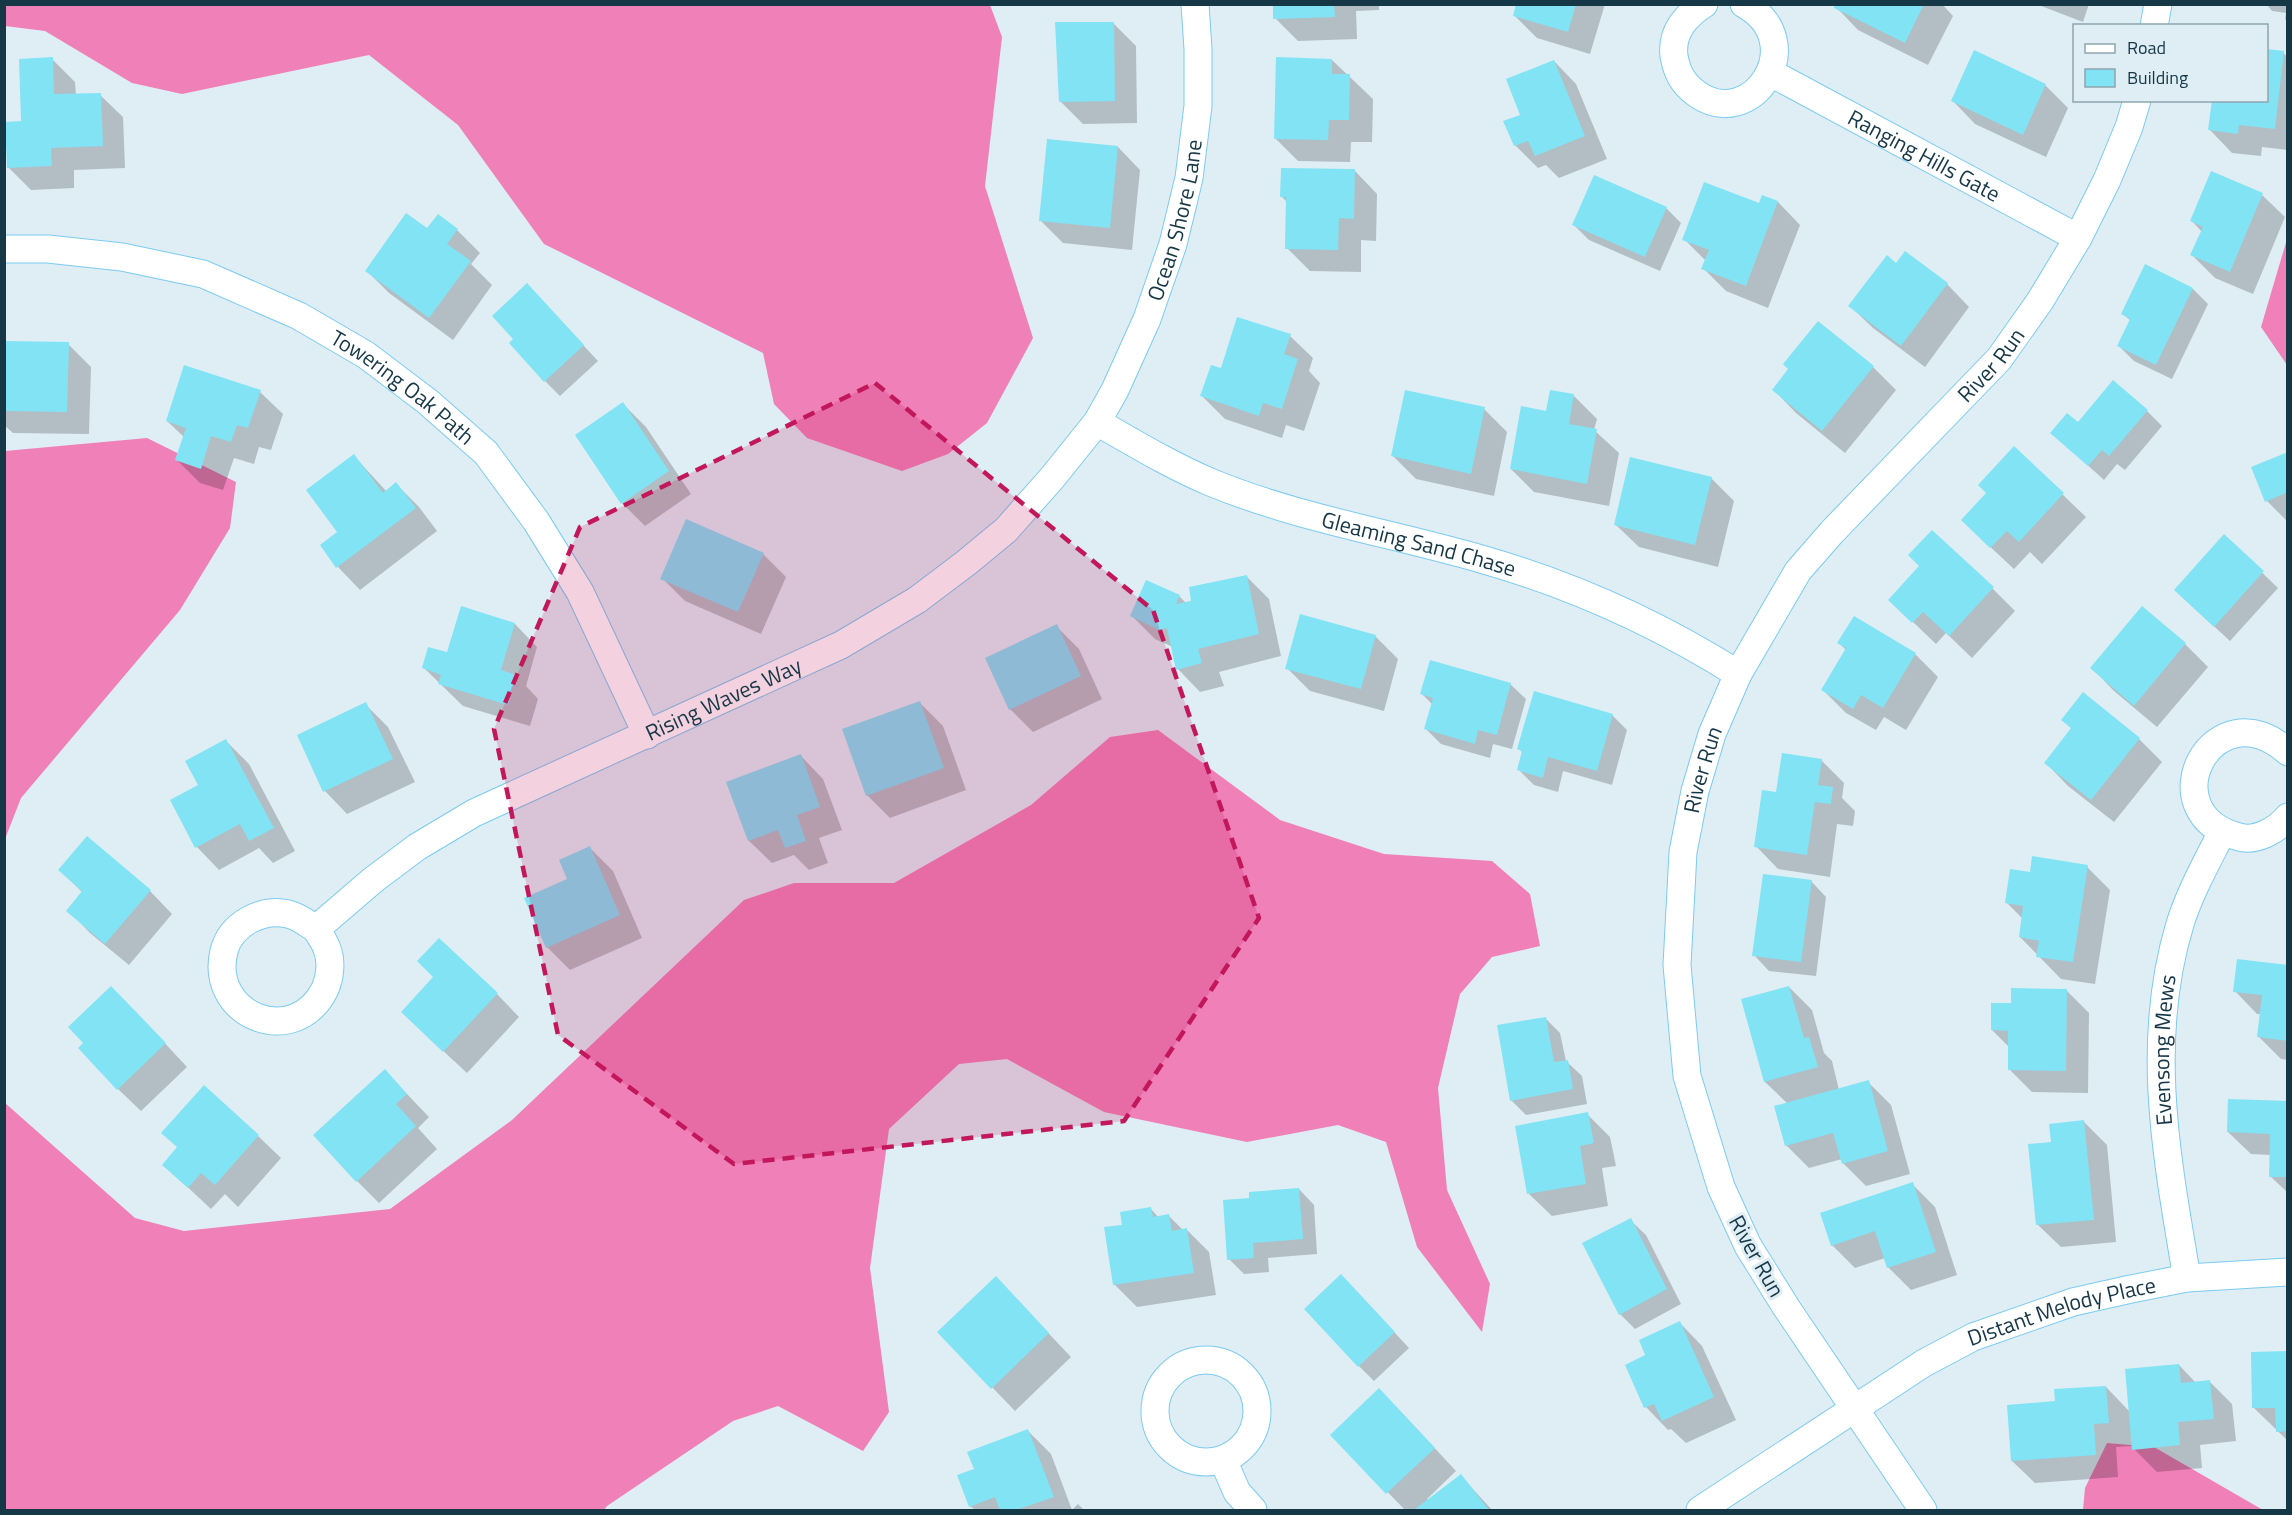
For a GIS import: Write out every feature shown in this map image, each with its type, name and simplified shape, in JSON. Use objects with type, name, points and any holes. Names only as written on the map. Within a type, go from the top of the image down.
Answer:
[{"type":"street","name":"Ocean Shore Lane","points":[[1097,422],[1115,390],[1147,319],[1173,244],[1189,178],[1198,106],[1195,4]]},
{"type":"street","points":[[1704,4],[1689,14],[1678,30],[1673,47],[1676,70],[1688,88],[1704,99],[1723,103],[1744,99],[1759,89],[1771,73],[1775,54],[1774,42],[1767,24],[1755,11],[1744,4]]},
{"type":"street","points":[[2154,24],[2158,4]]},
{"type":"street","name":"Ranging Hills Gate","points":[[1771,73],[2078,238]]},
{"type":"street","name":"River Run","points":[[1923,1510],[1786,1307],[1748,1246],[1720,1187],[1687,1076],[1677,964],[1683,852],[1695,791],[1712,734],[1738,674],[1798,571],[1832,532],[1999,359],[2040,301],[2078,238],[2107,180],[2129,127],[2136,102]]},
{"type":"street","name":"Towering Oak Path","points":[[4,249],[48,249],[122,257],[203,274],[299,316],[366,355],[428,402],[486,453],[536,521],[580,592],[647,735]]},
{"type":"street","name":"Gleaming Sand Chase","points":[[1097,422],[1166,462],[1210,482],[1271,504],[1482,559],[1547,580],[1612,606],[1688,642],[1738,674]]},
{"type":"street","name":"Rising Waves Way","points":[[316,929],[373,880],[417,847],[465,819],[841,645],[917,600],[1005,530],[1053,478],[1097,422]]},
{"type":"street","points":[[2288,752],[2273,739],[2248,732],[2227,735],[2212,745],[2200,759],[2194,774],[2195,798],[2203,816],[2222,832],[2243,838],[2262,836],[2282,824],[2288,817]]},
{"type":"street","name":"Evensong Mews","points":[[2187,1278],[2162,1112],[2163,1008],[2169,964],[2181,922],[2222,832]]},
{"type":"street","points":[[270,912],[291,914],[316,929],[328,950],[330,979],[319,1001],[301,1016],[284,1021],[270,1021],[251,1016],[237,1006],[226,989],[222,969],[224,950],[233,932],[250,919],[270,912]]},
{"type":"street","name":"Distant Melody Place","points":[[1700,1510],[1924,1363],[1973,1337],[2073,1302],[2187,1278],[2288,1272]]},
{"type":"street","points":[[1223,1460],[1237,1492],[1253,1510]]},
{"type":"highlighted area","points":[[875,383],[1153,610],[1259,918],[1124,1121],[734,1164],[558,1035],[494,729],[580,527]]},
{"type":"shaded area","points":[[5,4],[990,5],[1002,37],[985,186],[1033,338],[987,423],[948,454],[902,471],[807,438],[774,404],[763,353],[544,244],[458,125],[369,55],[182,94],[132,83],[45,31],[5,26]]},
{"type":"shaded area","points":[[2287,239],[2287,365],[2261,327]]},
{"type":"shaded area","points":[[147,438],[236,482],[230,528],[180,610],[21,798],[5,839],[5,451]]},
{"type":"shaded area","points":[[1158,730],[1280,820],[1384,854],[1492,861],[1530,894],[1540,946],[1492,957],[1460,994],[1438,1088],[1447,1190],[1490,1284],[1482,1332],[1417,1247],[1386,1142],[1338,1125],[1247,1142],[1104,1112],[1007,1059],[959,1064],[889,1129],[870,1268],[889,1412],[863,1451],[778,1406],[733,1421],[604,1510],[5,1510],[5,1103],[135,1218],[184,1231],[390,1209],[512,1120],[744,900],[794,883],[894,883],[1031,805],[1110,737]]},
{"type":"shaded area","points":[[2107,1443],[2154,1447],[2263,1510],[2083,1510],[2085,1488]]},
{"type":"building","points":[[1273,4],[1334,4],[1335,17],[1273,19]]},
{"type":"building","points":[[1516,4],[1576,4],[1568,32],[1513,16]]},
{"type":"building","points":[[1835,4],[1924,4],[1905,43],[1834,8]]},
{"type":"building","points":[[1055,22],[1114,22],[1115,101],[1059,102]]},
{"type":"building","points":[[2268,49],[2284,51],[2275,129],[2239,125],[2238,134],[2208,130],[2212,102],[2268,102]]},
{"type":"building","points":[[1974,50],[2046,84],[2023,135],[1951,101]]},
{"type":"building","points":[[53,57],[54,94],[101,93],[103,146],[51,148],[52,166],[7,168],[5,122],[21,121],[19,59]]},
{"type":"building","points":[[1276,57],[1332,59],[1332,74],[1350,74],[1349,120],[1329,120],[1328,140],[1274,139]]},
{"type":"building","points":[[1554,60],[1585,136],[1535,156],[1528,141],[1514,146],[1503,121],[1520,115],[1506,79]]},
{"type":"building","points":[[1047,139],[1118,146],[1110,228],[1039,221]]},
{"type":"building","points":[[1281,168],[1355,169],[1354,219],[1339,218],[1338,250],[1285,249],[1286,197],[1280,197]]},
{"type":"building","points":[[2211,171],[2263,193],[2230,272],[2190,255],[2203,227],[2190,221]]},
{"type":"building","points":[[1594,175],[1667,207],[1645,257],[1572,225]]},
{"type":"building","points":[[1704,182],[1759,203],[1762,195],[1778,201],[1746,286],[1701,269],[1709,250],[1682,240]]},
{"type":"building","points":[[406,213],[427,228],[438,214],[458,229],[447,244],[471,261],[429,318],[365,271]]},
{"type":"building","points":[[1905,251],[1948,283],[1901,346],[1848,306],[1887,255],[1896,263]]},
{"type":"building","points":[[2145,264],[2193,288],[2156,365],[2117,346],[2130,319],[2121,314]]},
{"type":"building","points":[[527,283],[584,345],[544,382],[509,343],[513,339],[492,316]]},
{"type":"building","points":[[1237,317],[1291,334],[1284,354],[1298,359],[1282,409],[1263,403],[1259,416],[1200,396],[1211,365],[1221,368]]},
{"type":"building","points":[[1818,321],[1874,366],[1822,431],[1772,390],[1788,369],[1783,364]]},
{"type":"building","points":[[4,341],[69,342],[67,412],[4,411]]},
{"type":"building","points":[[184,365],[261,390],[248,428],[237,425],[231,442],[211,436],[201,469],[175,460],[186,428],[166,421]]},
{"type":"building","points":[[2113,380],[2148,410],[2109,456],[2102,450],[2088,466],[2050,433],[2067,413],[2078,422]]},
{"type":"building","points":[[1405,390],[1485,407],[1471,474],[1391,456]]},
{"type":"building","points":[[1550,390],[1574,394],[1569,424],[1597,429],[1587,484],[1510,469],[1521,406],[1546,411]]},
{"type":"building","points":[[623,402],[669,471],[621,504],[575,435]]},
{"type":"building","points":[[2014,446],[2064,493],[2019,542],[2007,531],[1990,548],[1961,520],[1986,493],[1978,485]]},
{"type":"building","points":[[2288,452],[2288,492],[2265,502],[2251,467]]},
{"type":"building","points":[[354,454],[383,493],[396,482],[416,508],[336,568],[320,545],[337,532],[306,490]]},
{"type":"building","points":[[1630,457],[1712,477],[1695,545],[1614,525]]},
{"type":"building","points":[[686,519],[764,553],[738,612],[660,579]]},
{"type":"building","points":[[1932,530],[1994,587],[1949,636],[1923,612],[1912,623],[1888,600],[1919,566],[1908,555]]},
{"type":"building","points":[[2224,534],[2264,571],[2214,627],[2174,590]]},
{"type":"building","points":[[1247,575],[1259,634],[1198,649],[1202,663],[1176,670],[1167,628],[1159,630],[1130,616],[1146,580],[1180,595],[1176,604],[1191,601],[1189,587]]},
{"type":"building","points":[[461,606],[515,623],[501,670],[516,675],[508,705],[438,684],[441,675],[422,668],[428,647],[447,652]]},
{"type":"building","points":[[2142,606],[2186,643],[2134,706],[2090,668]]},
{"type":"building","points":[[1300,614],[1376,635],[1361,689],[1285,669]]},
{"type":"building","points":[[1854,616],[1916,653],[1883,708],[1861,695],[1853,709],[1821,690],[1846,648],[1837,643]]},
{"type":"building","points":[[1057,624],[1081,676],[1009,710],[985,658]]},
{"type":"building","points":[[1430,660],[1511,683],[1497,735],[1478,730],[1475,744],[1424,729],[1433,698],[1420,694]]},
{"type":"building","points":[[1534,691],[1613,714],[1597,771],[1548,757],[1543,778],[1517,770],[1522,751],[1517,749]]},
{"type":"building","points":[[2083,692],[2140,738],[2091,800],[2044,763],[2071,728],[2061,720]]},
{"type":"building","points":[[920,701],[944,768],[866,796],[842,729]]},
{"type":"building","points":[[366,702],[393,759],[323,792],[297,735]]},
{"type":"building","points":[[226,739],[274,828],[249,841],[240,824],[195,848],[170,800],[198,785],[185,761]]},
{"type":"building","points":[[1782,753],[1822,759],[1818,785],[1833,787],[1831,804],[1815,802],[1807,855],[1754,847],[1762,790],[1776,792]]},
{"type":"building","points":[[801,754],[820,807],[797,815],[806,841],[785,848],[778,830],[748,841],[726,782]]},
{"type":"building","points":[[87,836],[151,890],[105,944],[66,911],[82,891],[58,870]]},
{"type":"building","points":[[590,846],[620,915],[546,948],[524,898],[567,879],[559,860]]},
{"type":"building","points":[[2032,856],[2088,865],[2073,962],[2036,957],[2039,941],[2019,937],[2023,906],[2005,903],[2010,869],[2030,872]]},
{"type":"building","points":[[1763,874],[1812,880],[1801,962],[1752,956]]},
{"type":"building","points":[[439,938],[498,993],[443,1052],[401,1012],[433,977],[417,961]]},
{"type":"building","points":[[2237,959],[2288,965],[2288,1041],[2257,1037],[2262,995],[2233,992]]},
{"type":"building","points":[[111,986],[166,1043],[117,1090],[78,1048],[83,1043],[68,1027]]},
{"type":"building","points":[[1789,986],[1804,1038],[1809,1037],[1818,1067],[1764,1082],[1741,999]]},
{"type":"building","points":[[2011,988],[2067,989],[2066,1071],[2008,1070],[2008,1031],[1991,1030],[1991,1003],[2011,1003]]},
{"type":"building","points":[[1546,1017],[1554,1062],[1568,1060],[1573,1089],[1510,1101],[1497,1025]]},
{"type":"building","points":[[385,1069],[407,1094],[396,1104],[416,1126],[356,1182],[313,1135]]},
{"type":"building","points":[[1869,1080],[1888,1151],[1842,1164],[1833,1133],[1785,1146],[1774,1106]]},
{"type":"building","points":[[204,1085],[259,1135],[215,1185],[201,1173],[188,1188],[162,1165],[177,1147],[161,1133]]},
{"type":"building","points":[[2228,1099],[2288,1101],[2288,1177],[2269,1177],[2270,1134],[2227,1132]]},
{"type":"building","points":[[1588,1112],[1594,1143],[1580,1146],[1586,1184],[1527,1194],[1515,1126]]},
{"type":"building","points":[[2084,1120],[2094,1220],[2036,1225],[2028,1144],[2051,1142],[2049,1124]]},
{"type":"building","points":[[1913,1182],[1936,1252],[1887,1268],[1875,1231],[1831,1246],[1820,1213]]},
{"type":"building","points":[[1299,1188],[1303,1239],[1253,1243],[1254,1258],[1227,1260],[1223,1200],[1249,1198],[1249,1192]]},
{"type":"building","points":[[1151,1207],[1153,1217],[1169,1214],[1172,1231],[1187,1228],[1194,1273],[1113,1285],[1104,1227],[1122,1225],[1120,1212]]},
{"type":"building","points":[[1631,1218],[1667,1289],[1619,1315],[1582,1243]]},
{"type":"building","points":[[1341,1274],[1395,1332],[1358,1367],[1304,1309]]},
{"type":"building","points":[[996,1276],[1049,1333],[991,1389],[937,1332]]},
{"type":"building","points":[[1680,1321],[1714,1397],[1662,1421],[1654,1404],[1644,1408],[1625,1365],[1645,1355],[1639,1340]]},
{"type":"building","points":[[2288,1351],[2288,1431],[2276,1432],[2275,1408],[2252,1408],[2251,1352]]},
{"type":"building","points":[[2179,1364],[2181,1383],[2210,1380],[2214,1419],[2178,1422],[2180,1445],[2132,1450],[2125,1369]]},
{"type":"building","points":[[2106,1386],[2109,1423],[2094,1424],[2096,1455],[2011,1461],[2007,1405],[2055,1401],[2054,1389]]},
{"type":"building","points":[[1379,1388],[1435,1448],[1386,1494],[1330,1435]]},
{"type":"building","points":[[1028,1429],[1054,1497],[1016,1510],[1000,1510],[995,1497],[969,1507],[957,1475],[974,1469],[967,1452]]},
{"type":"building","points":[[1461,1474],[1489,1510],[1414,1510]]}]
